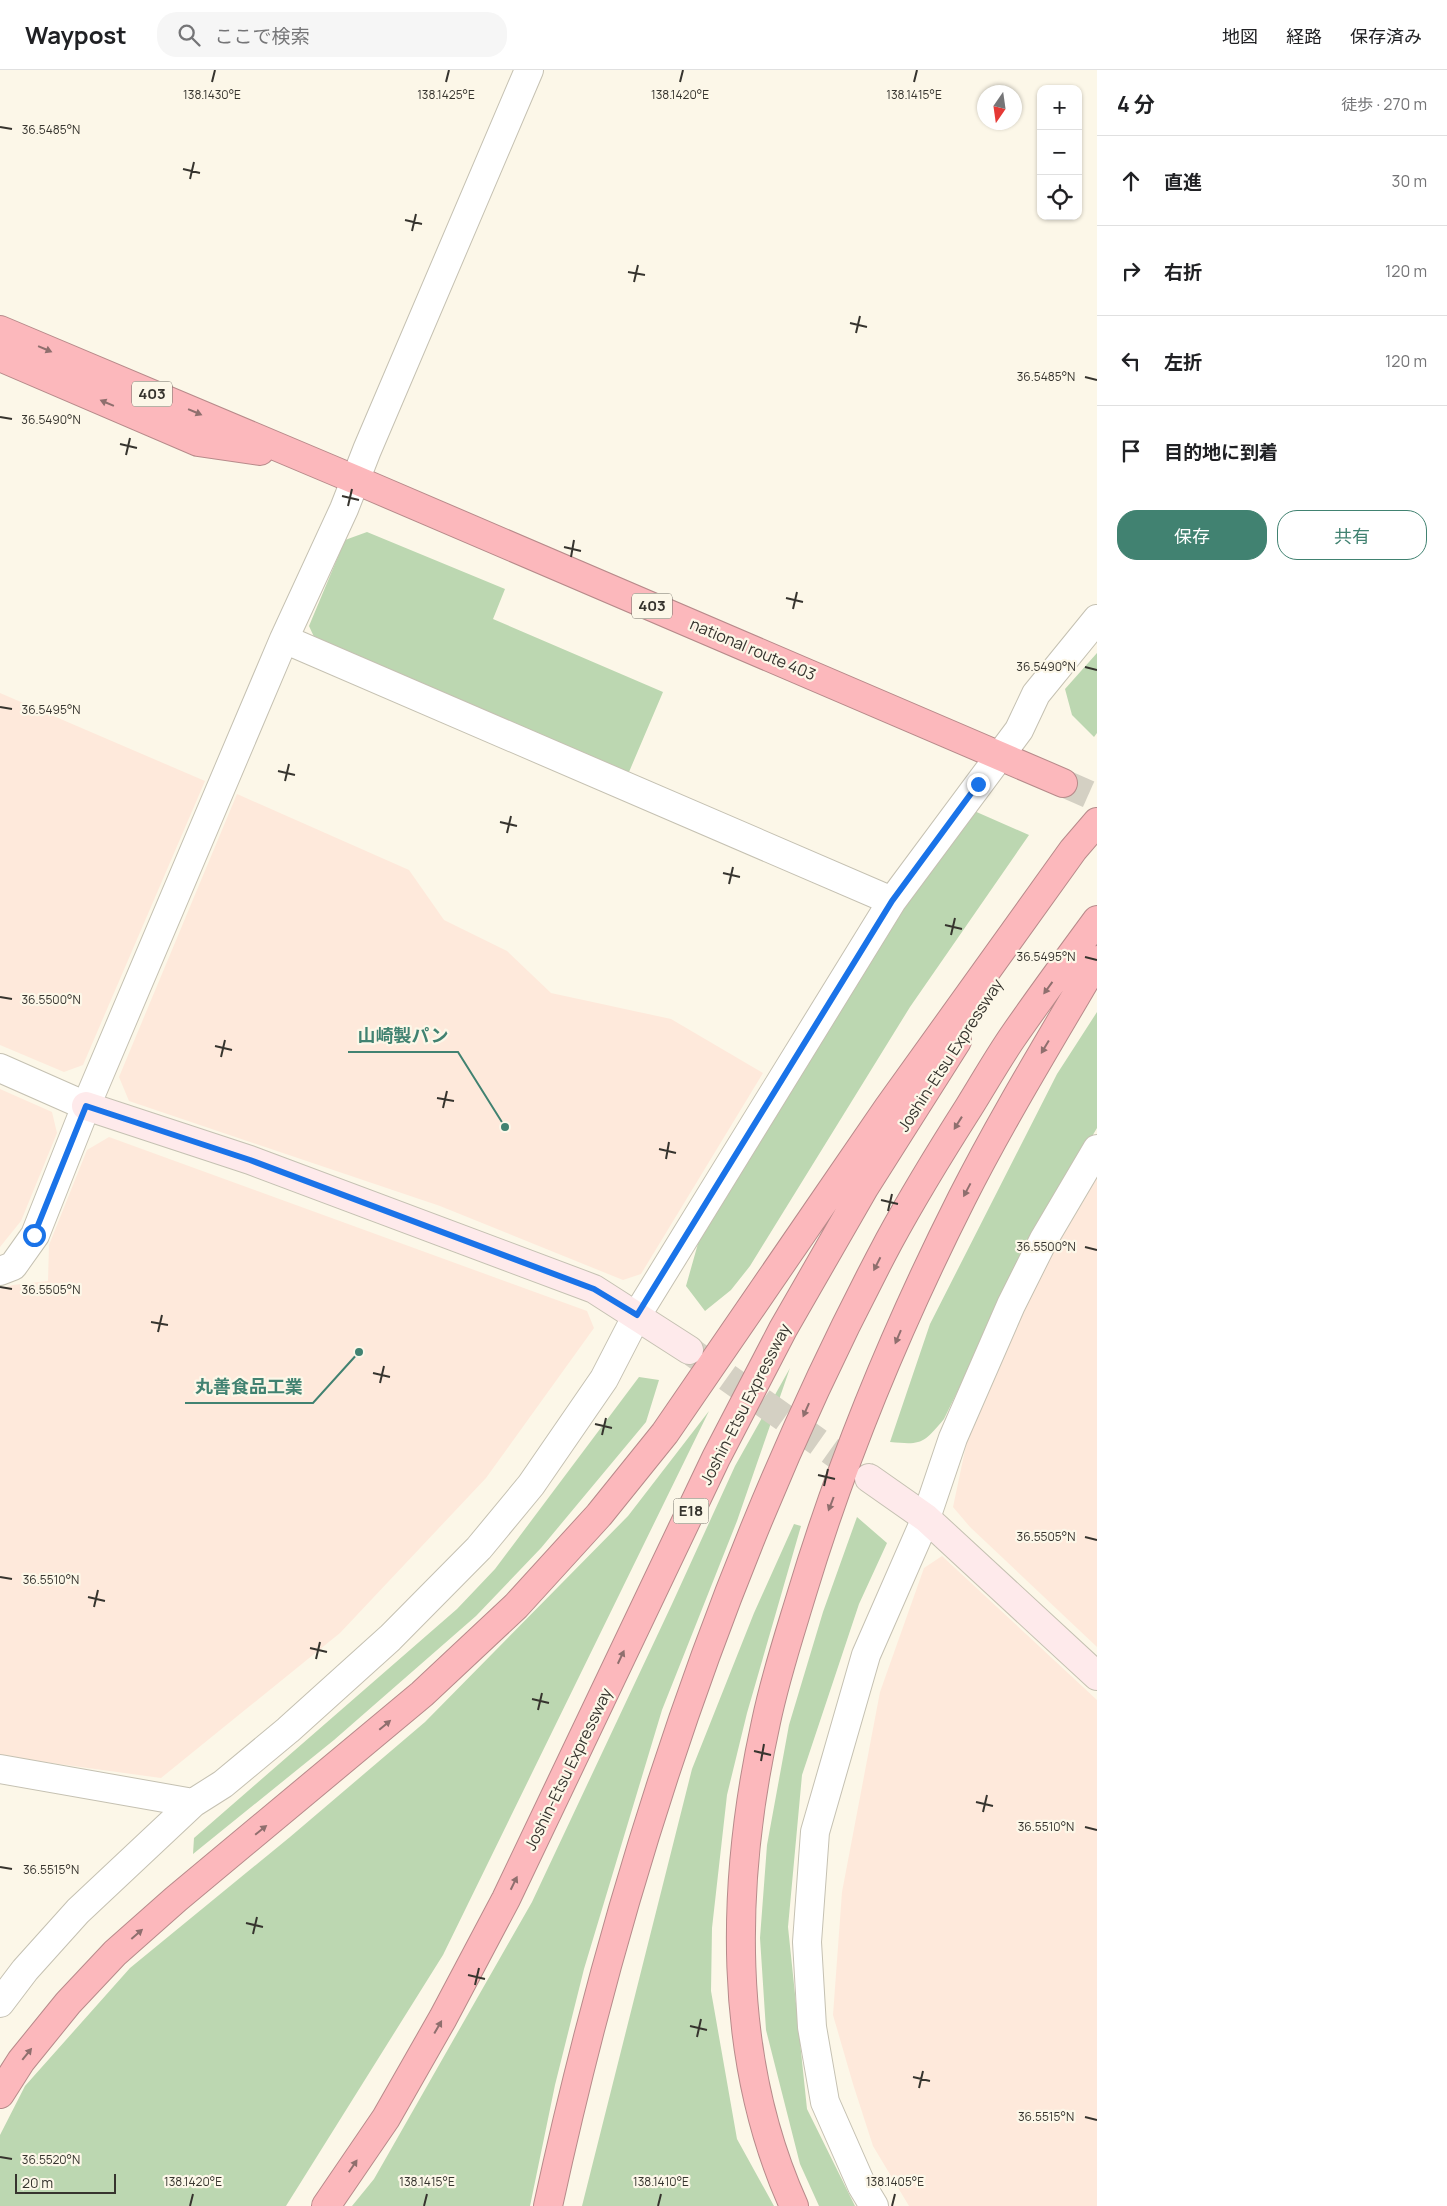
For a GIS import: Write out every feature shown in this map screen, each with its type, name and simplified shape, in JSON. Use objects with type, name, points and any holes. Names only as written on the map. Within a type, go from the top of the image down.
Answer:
[{"type":"highway","name":"national route 403","points":[[0,330],[356,480],[1063,783]]},
{"type":"highway","name":"national route 403","points":[[0,357],[198,442],[304,458]]},
{"type":"highway","points":[[0,2094],[21,2061],[62,2010],[115,1954],[176,1899],[422,1694],[516,1606],[599,1515],[665,1433],[888,1108],[1074,850],[1097,822]]},
{"type":"highway","name":"Joshin-Etsu Expressway","points":[[326,2206],[386,2118],[443,2018],[506,1899],[716,1458],[783,1329],[864,1188],[947,1056],[1040,918],[1097,840]]},
{"type":"highway","points":[[548,2206],[582,2053],[612,1942],[644,1835],[685,1709],[776,1475],[829,1358],[895,1230],[1012,1037],[1097,920]]},
{"type":"highway","points":[[794,2206],[767,2137],[750,2064],[742,1982],[742,1892],[750,1814],[766,1722],[790,1630],[821,1529],[864,1415],[908,1312],[963,1198],[1030,1073],[1097,960]]},
{"type":"street","points":[[0,1270],[13,1266],[34,1235],[86,1106],[284,639],[356,480],[366,450],[529,70]]},
{"type":"street","points":[[0,2003],[25,1970],[78,1911],[193,1803],[223,1784],[288,1730],[390,1638],[479,1548],[530,1484],[604,1379],[637,1315],[892,901],[1019,730],[1036,694],[1097,619]]},
{"type":"street","points":[[284,639],[892,901]]},
{"type":"street","points":[[0,1068],[86,1106],[250,1160],[594,1289],[689,1350]]},
{"type":"street","points":[[874,2206],[862,2186],[825,2102],[812,2027],[807,1933],[815,1832],[866,1655],[926,1518],[953,1438],[1011,1305],[1044,1240],[1097,1149]]},
{"type":"street","points":[[869,1478],[926,1518],[1097,1676]]},
{"type":"street","points":[[0,1769],[193,1803]]},
{"type":"shaded area","points":[[0,693],[205,781],[83,1065],[64,1072],[0,1045]]},
{"type":"shaded area","points":[[237,794],[409,870],[444,920],[507,951],[551,993],[671,1019],[763,1073],[641,1274],[623,1280],[440,1206],[129,1101],[119,1077]]},
{"type":"shaded area","points":[[0,1089],[52,1112],[57,1133],[21,1221],[0,1247]]},
{"type":"shaded area","points":[[109,1137],[587,1311],[594,1328],[486,1478],[340,1633],[161,1778],[0,1756],[0,1289],[13,1285],[48,1281],[49,1245],[87,1150]]},
{"type":"shaded area","points":[[1097,1176],[1097,1647],[970,1527],[953,1507],[968,1436],[1055,1242]]},
{"type":"shaded area","points":[[942,1556],[1097,1700],[1097,2206],[909,2206],[873,2146],[833,2015],[842,1892],[880,1692],[924,1568]]},
{"type":"green space","points":[[367,532],[505,589],[493,619],[663,692],[629,772],[315,639],[309,626],[345,540]]},
{"type":"green space","points":[[1097,653],[1097,733],[1094,737],[1072,715],[1065,689]]},
{"type":"green space","points":[[972,810],[1029,835],[910,1007],[750,1266],[731,1290],[705,1311],[686,1286],[699,1240],[857,976]]},
{"type":"green space","points":[[1097,1012],[1097,1128],[1036,1230],[944,1419],[931,1434],[921,1441],[916,1443],[890,1442],[930,1324],[1057,1074]]},
{"type":"green space","points":[[790,1368],[737,1521],[662,1710],[584,1969],[555,2085],[530,2206],[352,2206],[374,2179],[532,1902],[735,1466]]},
{"type":"green space","points":[[639,1377],[659,1380],[646,1422],[541,1548],[476,1616],[334,1740],[193,1854],[194,1838],[457,1609],[495,1569]]},
{"type":"green space","points":[[709,1411],[443,1955],[286,2206],[0,2206],[0,2135],[25,2086],[130,1968],[290,1837],[425,1722],[628,1516]]},
{"type":"green space","points":[[857,1517],[887,1543],[859,1604],[802,1775],[788,1927],[807,2109],[855,2206],[819,2206],[800,2164],[766,2030],[760,1938],[767,1845],[789,1725],[823,1612]]},
{"type":"green space","points":[[794,1524],[801,1526],[747,1713],[727,1795],[712,1928],[711,1991],[737,2139],[774,2206],[582,2206],[692,1769],[754,1613]]},
{"type":"tunnel","points":[[1063,783],[1097,798]]},
{"type":"tunnel","points":[[693,1353],[866,1476]]},
{"type":"place","name":"山崎製パン","points":[[505,1127]]},
{"type":"place","name":"丸善食品工業","points":[[359,1352]]},
{"type":"route","points":[[34,1235],[86,1106],[250,1160],[594,1289],[637,1315],[892,901],[978,784]]}]
